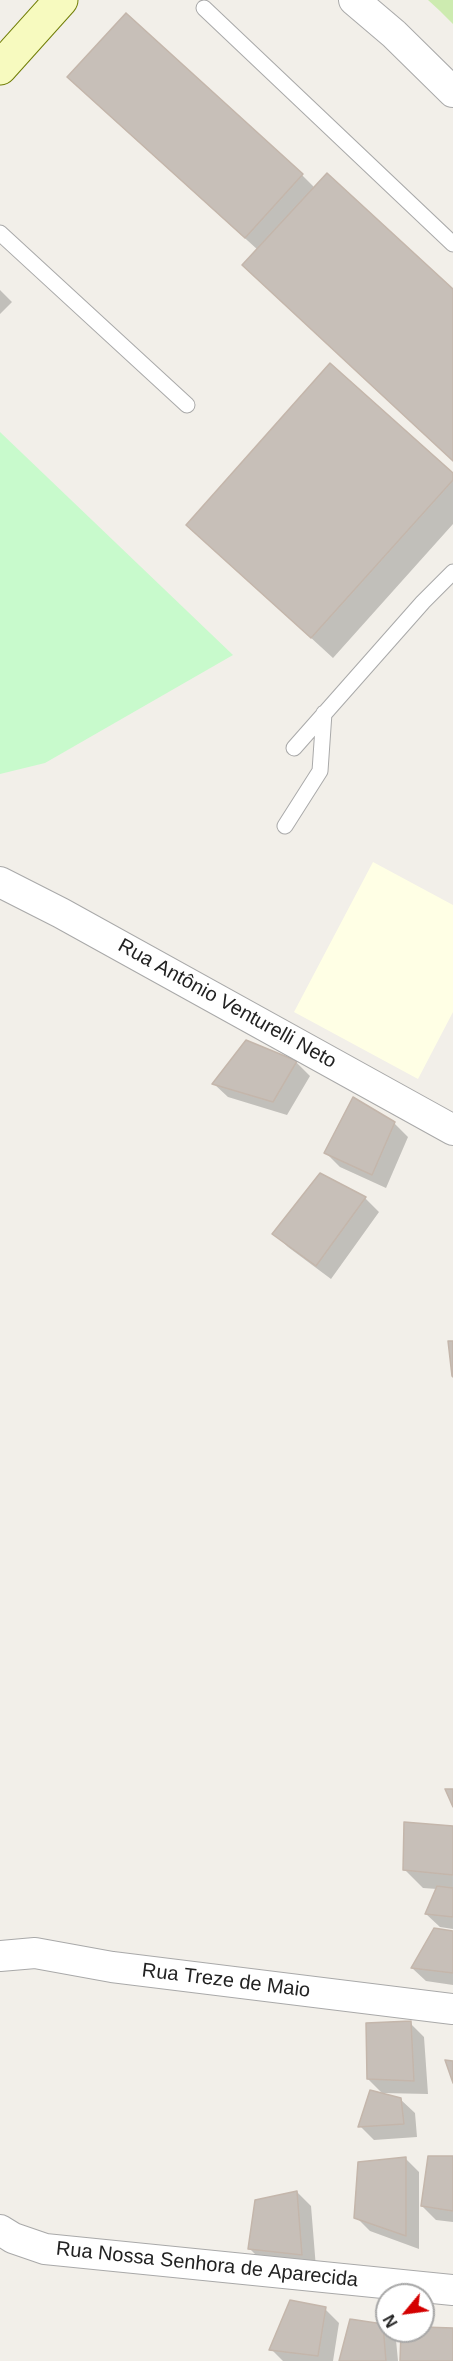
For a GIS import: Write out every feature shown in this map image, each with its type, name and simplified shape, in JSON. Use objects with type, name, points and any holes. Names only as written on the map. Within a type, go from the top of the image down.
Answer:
[{"type":"street","points":[[0,68],[61,0]]},
{"type":"street","points":[[354,0],[394,34],[453,92]]},
{"type":"street","name":"Rua Antônio Venturelli Neto","points":[[0,882],[82,924],[453,1130]]},
{"type":"street","name":"Rua Treze de Maio","points":[[0,1956],[35,1953],[112,1967],[453,2009]]},
{"type":"street","name":"Rua Nossa Senhora de Aparecida","points":[[0,2230],[13,2238],[45,2249],[453,2290]]},
{"type":"lane","points":[[204,8],[453,244]]},
{"type":"lane","points":[[0,233],[187,405]]},
{"type":"lane","points":[[294,748],[423,602],[453,572]]},
{"type":"lane","points":[[285,826],[320,771],[324,713]]},
{"type":"shaded area","points":[[373,862],[453,905],[453,1012],[418,1079],[294,1012]]},
{"type":"green space","points":[[428,0],[453,0],[453,24],[440,11]]},
{"type":"green space","points":[[0,432],[233,655],[45,763],[0,774]]},
{"type":"building","points":[[126,13],[303,174],[245,238],[67,77]]},
{"type":"building","points":[[327,173],[453,289],[453,461],[242,265]]},
{"type":"building","points":[[330,363],[453,473],[453,480],[311,638],[186,525]]},
{"type":"building","points":[[246,1040],[297,1061],[273,1102],[212,1084]]},
{"type":"building","points":[[353,1097],[395,1122],[372,1175],[324,1153]]},
{"type":"building","points":[[320,1173],[366,1197],[316,1266],[272,1234]]},
{"type":"building","points":[[448,1341],[453,1341],[453,1377],[452,1376]]},
{"type":"building","points":[[445,1789],[453,1789],[453,1807]]},
{"type":"building","points":[[404,1822],[453,1826],[453,1875],[403,1870]]},
{"type":"building","points":[[437,1886],[453,1888],[453,1917],[425,1914]]},
{"type":"building","points":[[434,1928],[453,1931],[453,1973],[411,1968]]},
{"type":"building","points":[[411,2021],[414,2081],[367,2079],[366,2023]]},
{"type":"building","points":[[445,2060],[453,2061],[453,2083]]},
{"type":"building","points":[[370,2090],[401,2098],[404,2124],[358,2127]]},
{"type":"building","points":[[428,2156],[453,2156],[453,2211],[421,2206]]},
{"type":"building","points":[[406,2157],[406,2236],[354,2218],[358,2162]]},
{"type":"building","points":[[297,2191],[302,2255],[248,2249],[255,2200]]},
{"type":"building","points":[[290,2300],[326,2307],[318,2356],[269,2350]]},
{"type":"building","points":[[350,2319],[375,2323],[375,2343],[385,2343],[386,2361],[339,2361]]},
{"type":"building","points":[[435,2327],[453,2328],[453,2361],[400,2361],[401,2343],[435,2343]]}]
